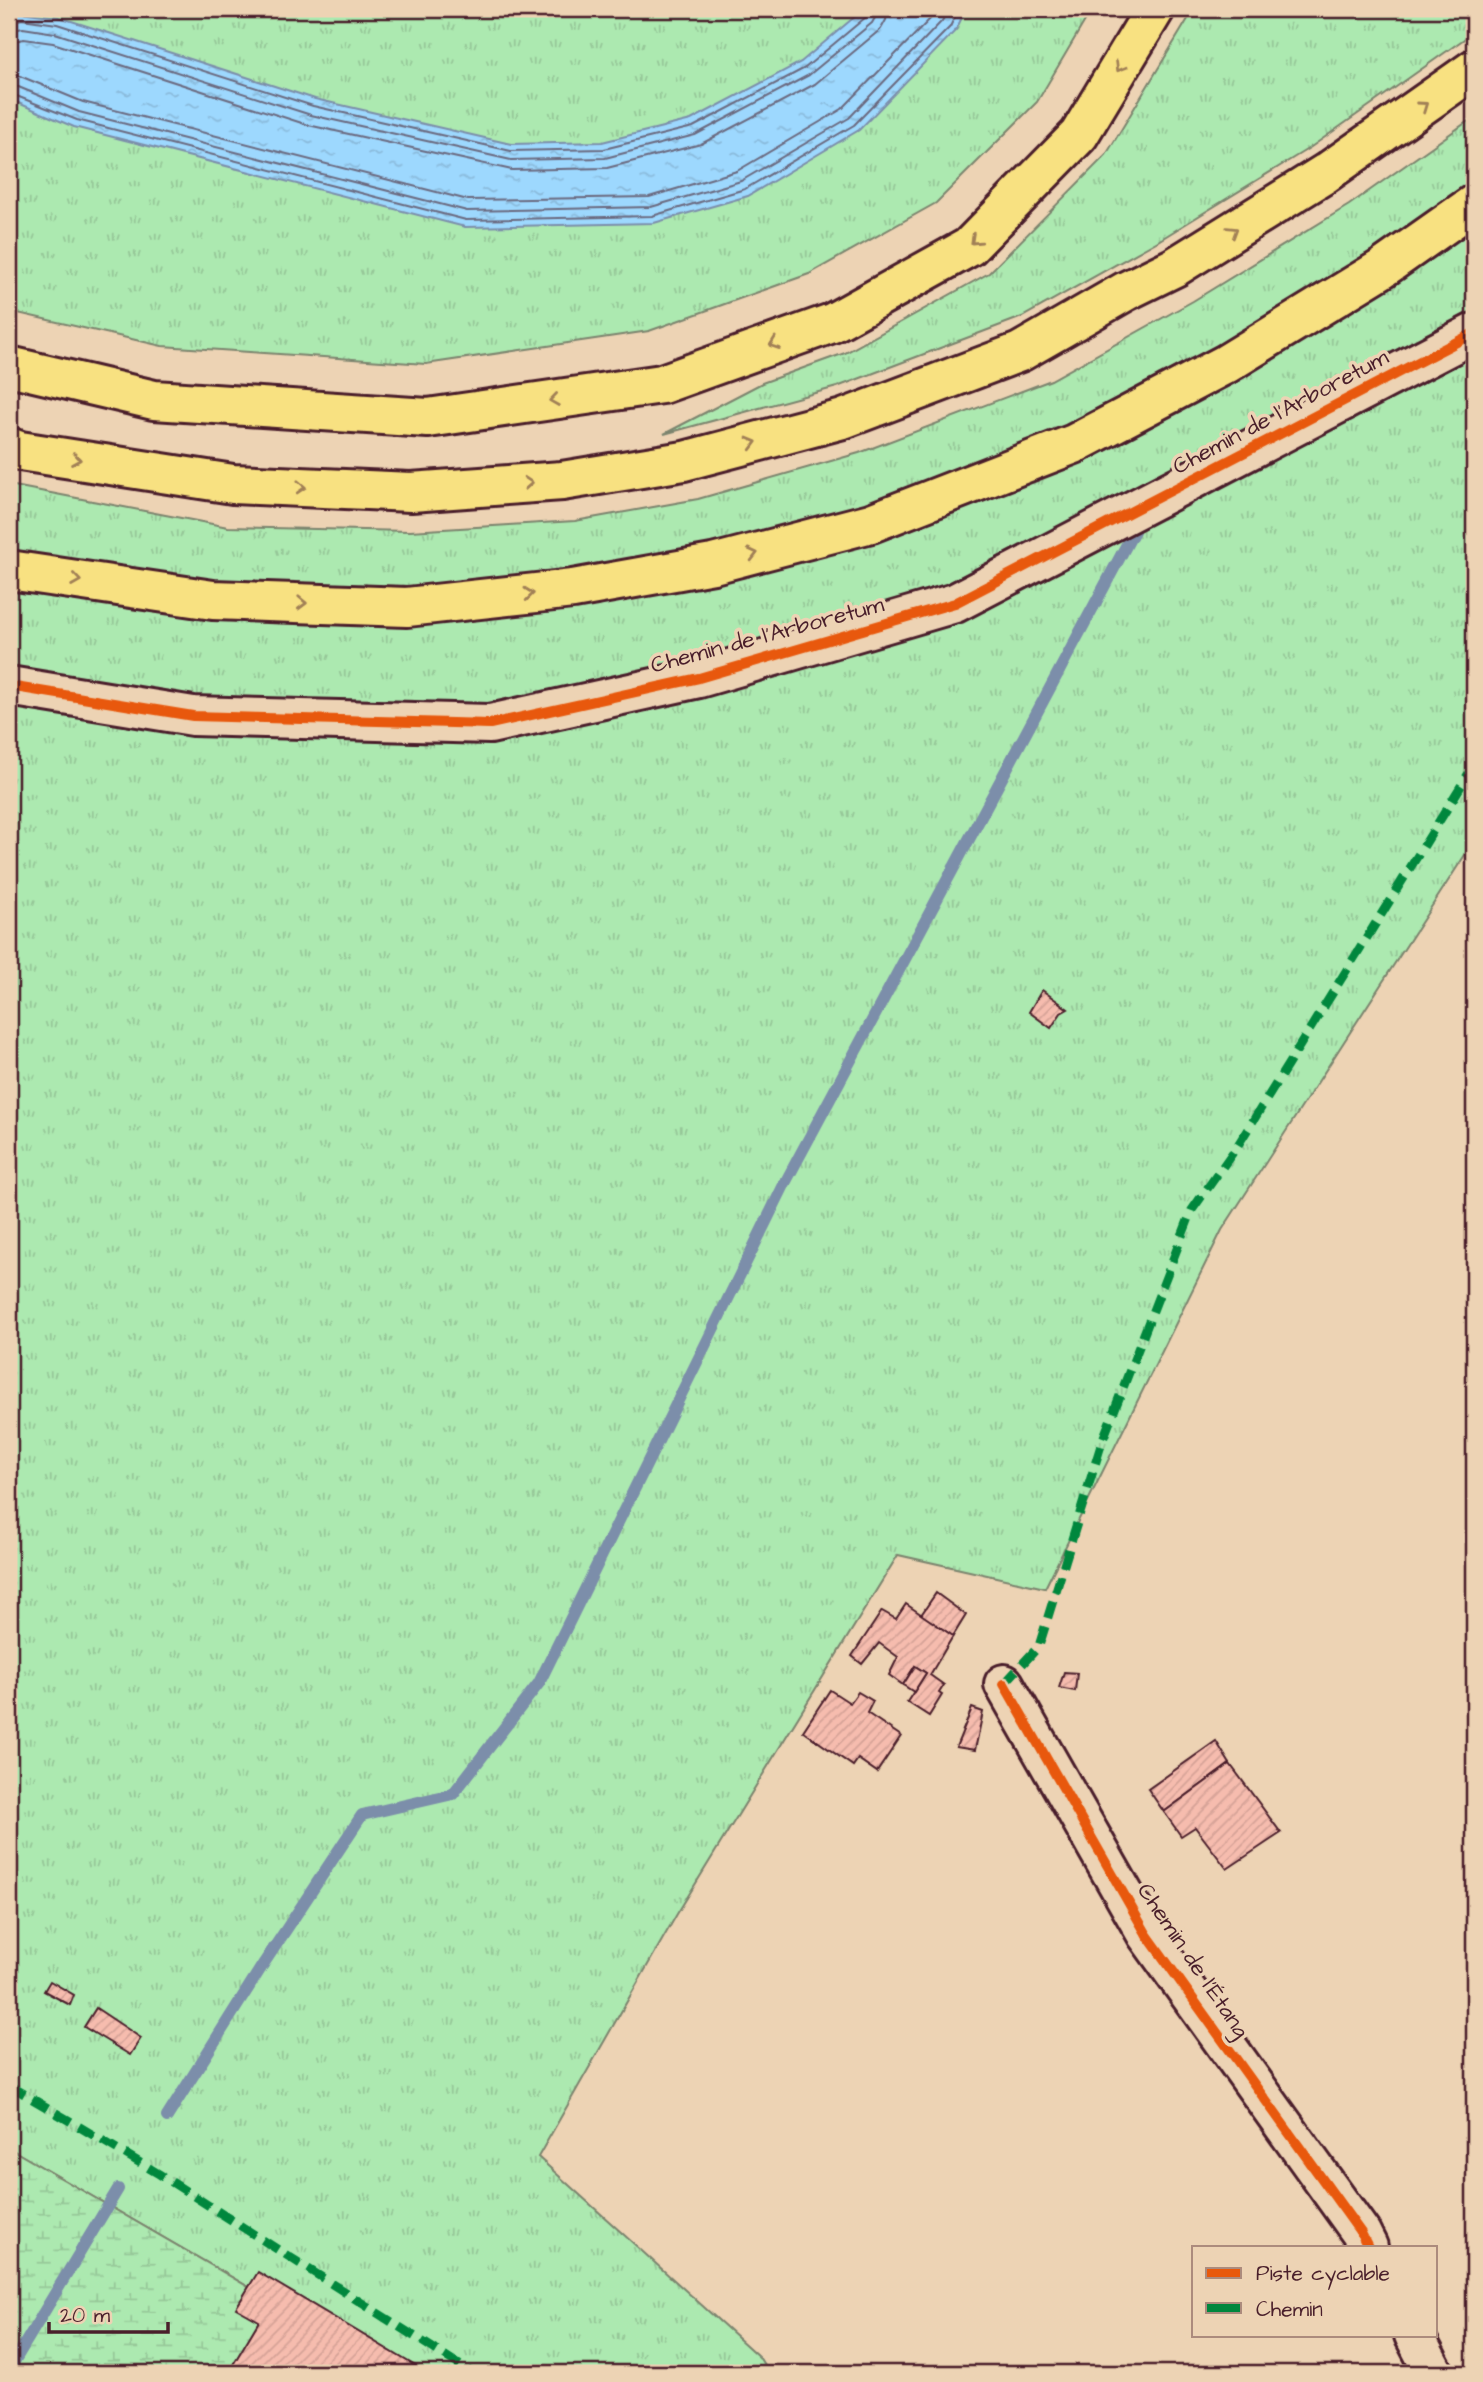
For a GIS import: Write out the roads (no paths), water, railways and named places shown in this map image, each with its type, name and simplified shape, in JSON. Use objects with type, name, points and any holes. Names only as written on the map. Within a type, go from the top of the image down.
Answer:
[{"type":"highway","points":[[9,366],[154,400],[428,418],[662,384],[832,323],[969,247],[1080,135],[1155,9]]},
{"type":"highway","points":[[9,447],[20,451],[233,484],[411,492],[562,481],[684,461],[843,419],[1020,352],[1126,291],[1175,267],[1326,173],[1474,69]]},
{"type":"highway","points":[[9,570],[213,600],[407,607],[573,589],[713,564],[870,523],[1074,444],[1226,364],[1382,268],[1474,204]]},
{"type":"street","name":"Chemin de l'Arboretum","points":[[9,686],[193,716],[490,724],[699,678],[955,603],[1474,333]]},
{"type":"street","name":"Chemin de l'Étang","points":[[1004,1684],[1147,1935],[1361,2233],[1368,2246]]},
{"type":"street","points":[[1415,2336],[1434,2373]]},
{"type":"water","points":[[864,9],[966,9],[956,30],[859,130],[748,196],[654,223],[465,227],[74,127],[9,99],[9,17],[20,12],[59,17],[315,99],[511,144],[602,142],[691,120],[801,62]]},
{"type":"waterway","points":[[167,2117],[362,1815],[453,1794],[539,1683],[784,1185],[1134,531]]},
{"type":"waterway","points":[[9,2370],[118,2189]]}]
